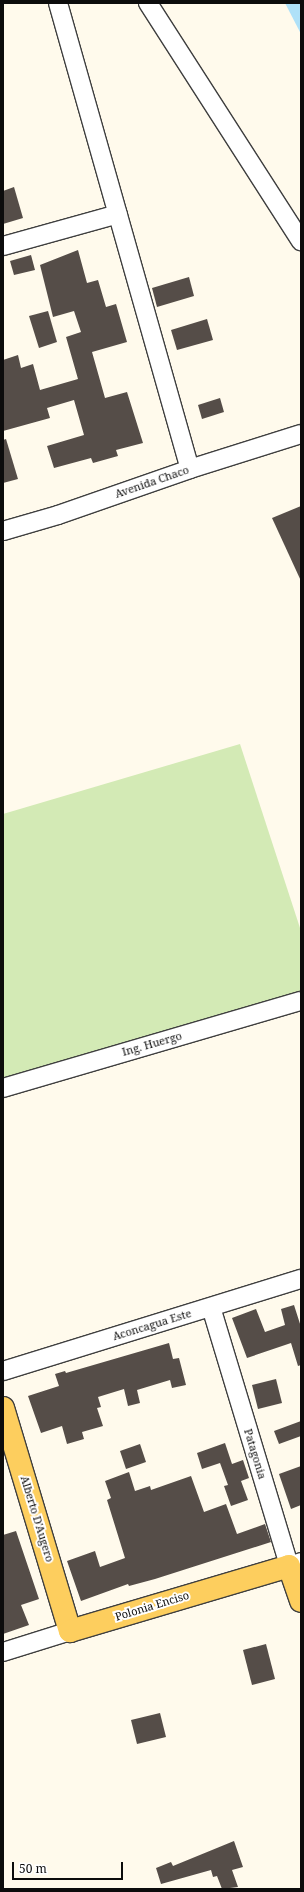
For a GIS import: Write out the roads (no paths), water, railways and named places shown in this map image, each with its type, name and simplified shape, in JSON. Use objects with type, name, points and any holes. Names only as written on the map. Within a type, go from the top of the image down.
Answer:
[{"type":"main road","name":"Alberto D'Augero","points":[[3,1408],[70,1631]]},
{"type":"main road","name":"Patagonia","points":[[295,1564],[301,1601]]},
{"type":"main road","name":"Polonia Enciso","points":[[70,1631],[295,1564]]},
{"type":"street","points":[[58,3],[190,469]]},
{"type":"street","points":[[148,3],[301,241]]},
{"type":"street","points":[[3,246],[118,214]]},
{"type":"street","name":"Avenida Chaco","points":[[3,531],[58,516],[190,469],[301,434]]},
{"type":"street","name":"Ing. Huergo","points":[[3,1088],[301,1001]]},
{"type":"street","name":"Aconcagua Este","points":[[3,1371],[301,1279]]},
{"type":"street","name":"Patagonia","points":[[211,1307],[295,1564]]},
{"type":"street","name":"Polonia Enciso","points":[[3,1652],[70,1631]]},
{"type":"water","points":[[285,3],[301,3],[301,34]]}]
